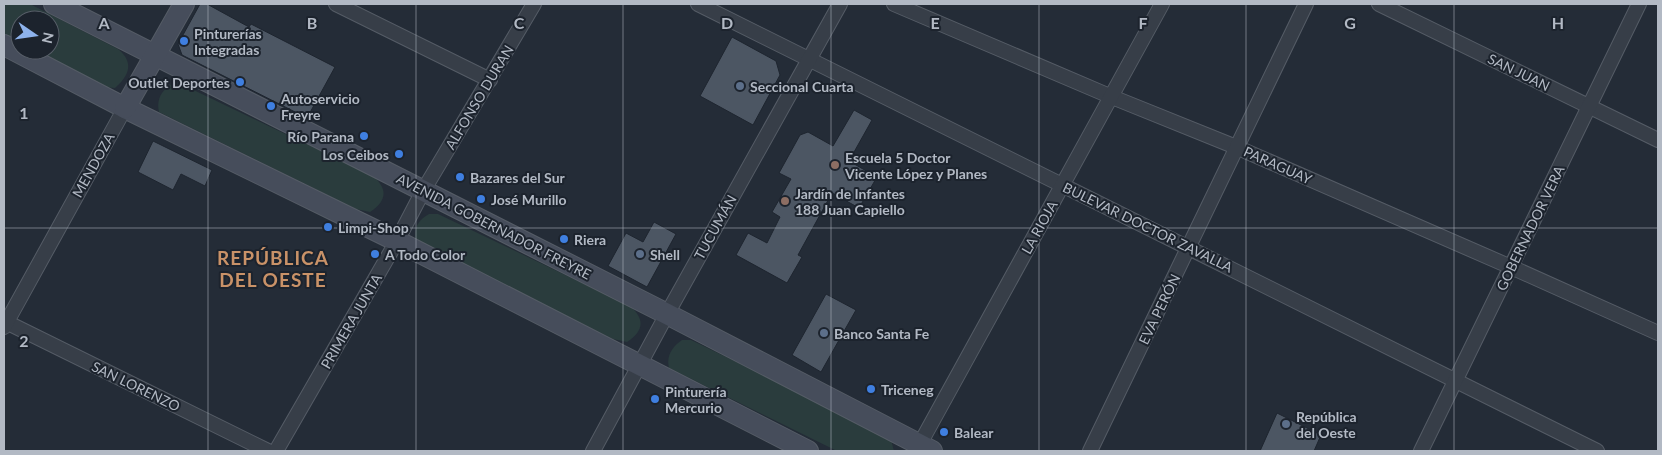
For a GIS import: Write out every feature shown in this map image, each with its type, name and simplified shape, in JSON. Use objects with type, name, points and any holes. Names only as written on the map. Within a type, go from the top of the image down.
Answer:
[{"type":"main road","name":"AVENIDA GOBERNADOR FREYRE","points":[[54,4],[667,314],[923,449]]},
{"type":"main road","name":"MENDOZA","points":[[125,108],[184,4]]},
{"type":"main road","points":[[4,45],[125,108],[397,241],[808,451]]},
{"type":"street","points":[[336,4],[490,80]]},
{"type":"street","name":"ALFONSO DURAN","points":[[423,191],[534,4]]},
{"type":"street","name":"BULEVAR DOCTOR ZAVALLA","points":[[698,4],[1597,451]]},
{"type":"street","name":"TUCUMÁN","points":[[593,451],[840,4]]},
{"type":"street","name":"PARAGUAY","points":[[894,4],[1112,97],[1236,146],[1658,333]]},
{"type":"street","name":"LA RIOJA","points":[[923,449],[1062,185],[1162,4]]},
{"type":"street","name":"EVA PERÓN","points":[[1090,451],[1306,4]]},
{"type":"street","name":"SAN JUAN","points":[[1380,4],[1658,140]]},
{"type":"street","name":"GOBERNADOR VERA","points":[[1421,451],[1639,4]]},
{"type":"street","name":"MENDOZA","points":[[5,323],[125,108]]},
{"type":"street","name":"PRIMERA JUNTA","points":[[276,451],[397,241],[423,191]]},
{"type":"street","name":"SAN LORENZO","points":[[5,323],[268,451]]},
{"type":"shaded area","points":[[4,4],[30,4],[42,10],[10,10],[10,38],[4,35]]},
{"type":"shaded area","points":[[60,19],[118,49],[123,54],[128,64],[127,73],[124,78],[115,88],[103,87],[52,60],[60,60]]},
{"type":"shaded area","points":[[172,84],[181,84],[373,176],[383,190],[384,195],[380,204],[370,212],[356,209],[159,112],[158,103],[161,95]]},
{"type":"shaded area","points":[[429,214],[438,214],[630,306],[640,320],[641,325],[637,334],[627,342],[613,339],[416,242],[415,233],[417,225]]},
{"type":"shaded area","points":[[682,340],[691,340],[883,433],[891,440],[894,451],[837,451],[669,368],[668,360],[671,352]]},
{"type":"building","points":[[200,4],[207,4],[249,27],[251,24],[335,67],[307,118],[182,55],[178,44]]},
{"type":"building","name":"Seccional Cuarta","points":[[732,37],[776,61],[780,75],[753,125],[700,96]]},
{"type":"building","points":[[854,110],[872,120],[849,161],[877,177],[859,208],[832,193],[798,255],[802,257],[787,283],[736,255],[748,233],[767,243],[780,217],[772,212],[791,179],[779,173],[800,135],[808,132],[833,146]]},
{"type":"building","points":[[153,141],[212,170],[205,186],[181,174],[173,190],[138,172]]},
{"type":"building","name":"Shell","points":[[654,222],[676,234],[647,287],[608,266],[626,233],[643,242]]},
{"type":"building","name":"Banco Santa Fe","points":[[826,294],[856,310],[821,372],[792,355]]},
{"type":"building","name":"República del Oeste","points":[[1277,413],[1321,435],[1314,451],[1260,451]]},
{"type":"place","name":"Pinturerías Integradas","points":[[184,41]]},
{"type":"place","name":"Outlet Deportes","points":[[240,82]]},
{"type":"place","name":"Seccional Cuarta","points":[[740,86]]},
{"type":"place","name":"Autoservicio Freyre","points":[[271,106]]},
{"type":"place","name":"Río Parana","points":[[364,136]]},
{"type":"place","name":"Los Ceibos","points":[[399,154]]},
{"type":"place","name":"Escuela 5 Doctor Vicente López y Planes","points":[[835,165]]},
{"type":"place","name":"Bazares del Sur","points":[[460,177]]},
{"type":"place","name":"José Murillo","points":[[481,199]]},
{"type":"place","name":"Jardín de Infantes 188 Juan Capiello","points":[[785,201]]},
{"type":"place","name":"Limpi-Shop","points":[[328,227]]},
{"type":"place","name":"Riera","points":[[564,239]]},
{"type":"place","name":"A Todo Color","points":[[375,254]]},
{"type":"place","name":"Shell","points":[[640,254]]},
{"type":"place","name":"Banco Santa Fe","points":[[824,333]]},
{"type":"place","name":"Triceneg","points":[[871,389]]},
{"type":"place","name":"Pinturería Mercurio","points":[[655,399]]},
{"type":"place","name":"República del Oeste","points":[[1286,424]]},
{"type":"place","name":"Balear","points":[[944,432]]},
{"type":"district","name":"REPÚBLICA DEL OESTE","points":[[273,268]]}]
